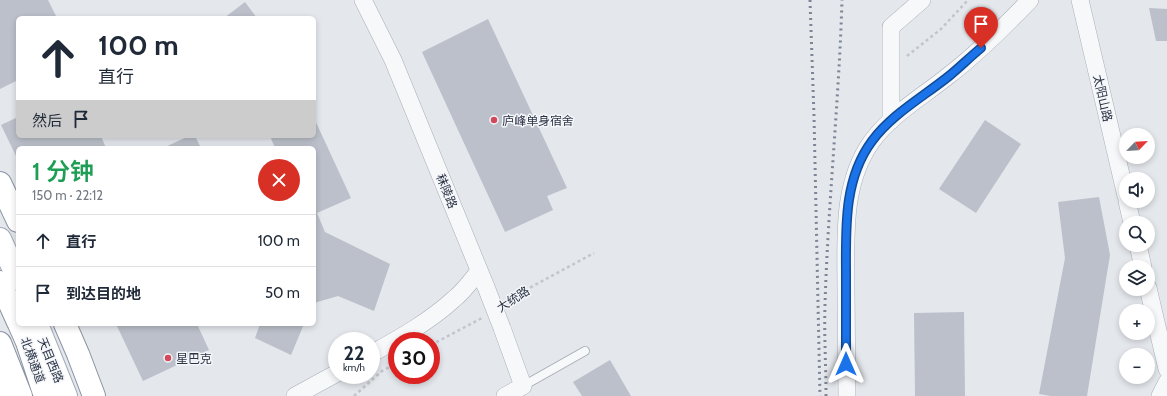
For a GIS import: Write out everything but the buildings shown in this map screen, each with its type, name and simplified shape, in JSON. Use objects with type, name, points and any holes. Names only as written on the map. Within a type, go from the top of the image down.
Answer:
[{"type":"main road","points":[[0,183],[16,217]]},
{"type":"main road","points":[[0,239],[16,275]]},
{"type":"main road","name":"北横通道","points":[[0,282],[16,318]]},
{"type":"main road","name":"北横通道","points":[[19,326],[27,342],[45,396]]},
{"type":"main road","name":"天目西路","points":[[38,326],[66,396]]},
{"type":"main road","points":[[66,326],[94,396]]},
{"type":"main road","name":"北横通道","points":[[0,343],[21,396]]},
{"type":"main road","points":[[0,384],[4,396]]},
{"type":"street","name":"秣陵路","points":[[363,0],[393,60],[480,271],[523,386]]},
{"type":"street","points":[[891,121],[891,27],[922,0]]},
{"type":"street","points":[[847,396],[846,221],[850,191],[859,165],[872,141],[891,121],[992,39],[1030,0]]},
{"type":"street","name":"太阳山路","points":[[1080,0],[1120,172]]},
{"type":"street","points":[[380,349],[444,308],[456,298],[480,271]]},
{"type":"street","points":[[1150,296],[1167,368]]},
{"type":"street","points":[[295,396],[328,378]]},
{"type":"street","points":[[1160,396],[1167,382]]},
{"type":"street","points":[[505,396],[523,386]]},
{"type":"lane","points":[[523,386],[585,351]]},
{"type":"path","points":[[906,56],[941,29],[968,0]]},
{"type":"path","name":"大统路","points":[[507,300],[594,253]]},
{"type":"path","name":"大统路","points":[[440,340],[485,317]]},
{"type":"path","points":[[354,396],[382,371],[388,368]]},
{"type":"railway","points":[[810,0],[820,396]]},
{"type":"railway","points":[[826,396],[826,267],[842,0]]},
{"type":"place","name":"庐峰单身宿舍","points":[[494,120]]},
{"type":"place","name":"星巴克","points":[[168,358]]},
{"type":"route","points":[[846,364],[846,221],[850,191],[859,165],[872,141],[891,121],[981,48]]}]
